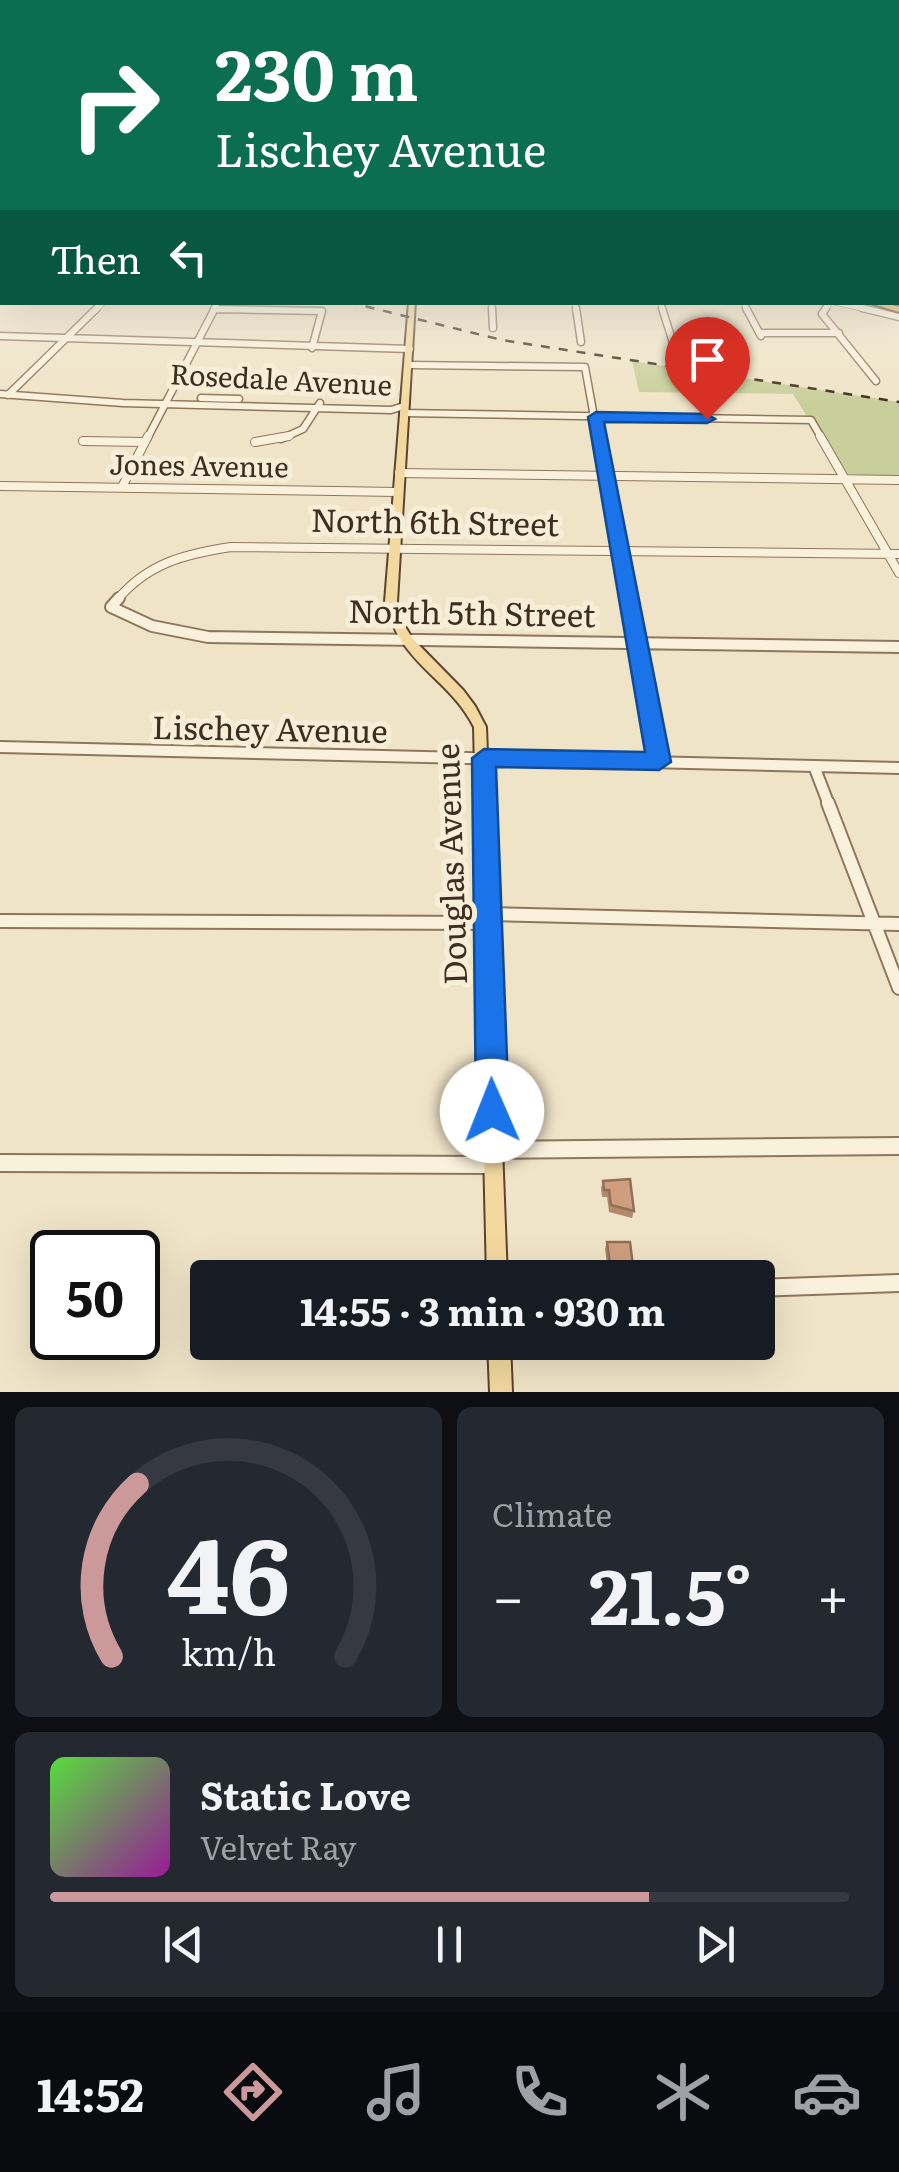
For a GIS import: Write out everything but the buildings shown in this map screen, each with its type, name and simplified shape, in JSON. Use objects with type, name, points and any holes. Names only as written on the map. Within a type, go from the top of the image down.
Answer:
[{"type":"main road","name":"Douglas Avenue","points":[[412,305],[391,602],[412,652],[469,703],[480,727],[484,758],[497,1260]]},
{"type":"main road","points":[[500,1360],[501,1392]]},
{"type":"street","points":[[5,392],[101,305]]},
{"type":"street","points":[[492,305],[493,328]]},
{"type":"street","points":[[575,305],[581,342]]},
{"type":"street","points":[[661,305],[676,352]]},
{"type":"street","points":[[745,305],[760,335],[839,333]]},
{"type":"street","points":[[830,305],[822,314],[876,381]]},
{"type":"street","points":[[865,305],[898,308]]},
{"type":"street","points":[[122,487],[216,306],[322,312],[312,348]]},
{"type":"street","points":[[0,336],[410,350]]},
{"type":"street","points":[[409,365],[585,367],[654,698],[659,762]]},
{"type":"street","name":"Rosedale Avenue","points":[[5,392],[596,417],[811,420],[846,479]]},
{"type":"street","points":[[255,442],[302,431],[319,405]]},
{"type":"street","points":[[84,441],[145,442]]},
{"type":"street","points":[[399,473],[899,480]]},
{"type":"street","points":[[846,479],[894,554],[899,573]]},
{"type":"street","name":"Jones Avenue","points":[[0,486],[398,492]]},
{"type":"street","name":"North 6th Street","points":[[111,606],[135,576],[193,553],[231,547],[894,554]]},
{"type":"street","name":"North 5th Street","points":[[111,606],[113,612],[152,626],[208,637],[403,636],[899,647]]},
{"type":"street","name":"Lischey Avenue","points":[[0,748],[899,768]]},
{"type":"street","points":[[814,766],[899,988]]},
{"type":"street","points":[[0,921],[488,919],[899,924]]},
{"type":"street","points":[[0,1163],[494,1157],[899,1146]]},
{"type":"street","points":[[775,1287],[899,1283]]},
{"type":"green space","points":[[632,361],[899,402],[899,480],[846,479],[793,394],[639,392]]},
{"type":"railway","points":[[360,305],[502,340],[899,402]]},
{"type":"route","points":[[492,1111],[484,758],[659,762],[596,417],[707,419]]}]
